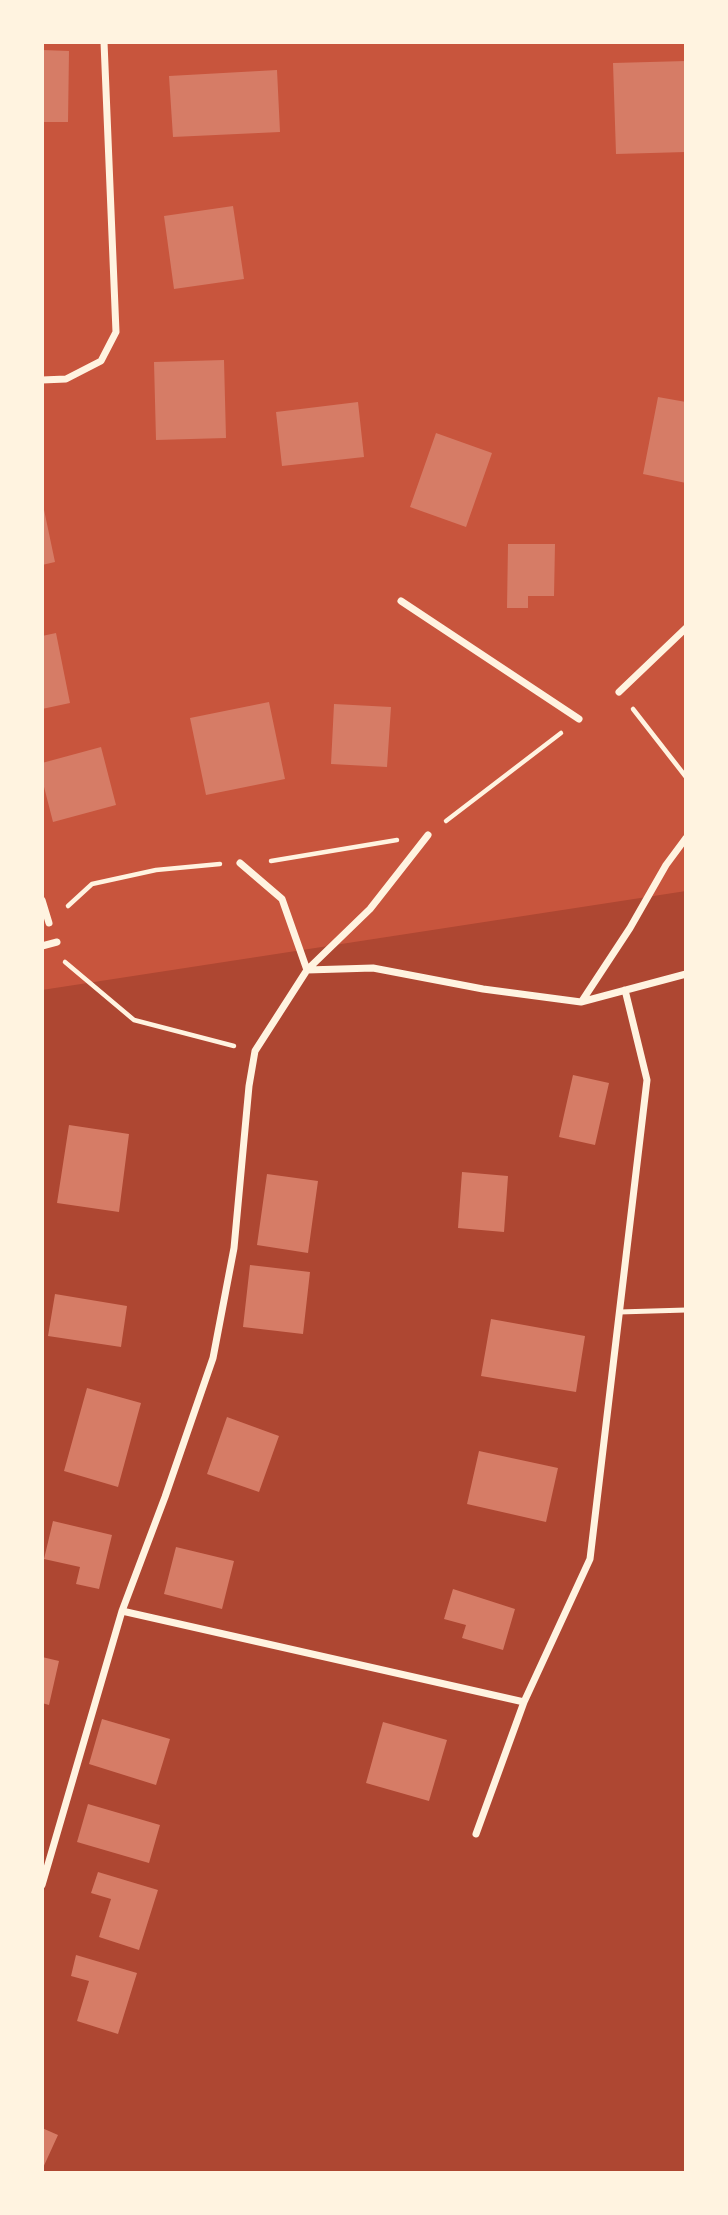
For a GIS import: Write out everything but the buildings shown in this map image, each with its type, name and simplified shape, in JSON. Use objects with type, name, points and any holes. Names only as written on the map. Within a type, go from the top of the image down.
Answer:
[{"type":"street","points":[[42,380],[66,379],[102,361],[116,332],[104,42]]},
{"type":"street","points":[[401,601],[579,719]]},
{"type":"street","points":[[619,692],[686,628]]},
{"type":"street","points":[[42,1885],[122,1611],[213,1358],[234,1248],[249,1086],[255,1051],[307,970],[370,909],[428,835]]},
{"type":"street","points":[[581,1002],[666,865],[686,838]]},
{"type":"street","points":[[240,863],[282,899],[307,970]]},
{"type":"street","points":[[42,900],[49,923]]},
{"type":"street","points":[[42,946],[57,942]]},
{"type":"street","points":[[307,970],[373,968],[484,989],[581,1002],[686,974]]},
{"type":"street","points":[[476,1834],[524,1702],[590,1559],[648,1080],[625,990]]},
{"type":"street","points":[[122,1611],[524,1702]]},
{"type":"lane","points":[[620,1312],[686,1310]]},
{"type":"path","points":[[619,692],[686,777]]},
{"type":"path","points":[[49,923],[92,884],[156,870],[282,860],[428,835],[579,719]]},
{"type":"path","points":[[57,942],[66,965],[134,1020],[255,1051]]},
{"type":"shaded area","points":[[686,891],[686,2173],[42,2173],[42,990]]}]
